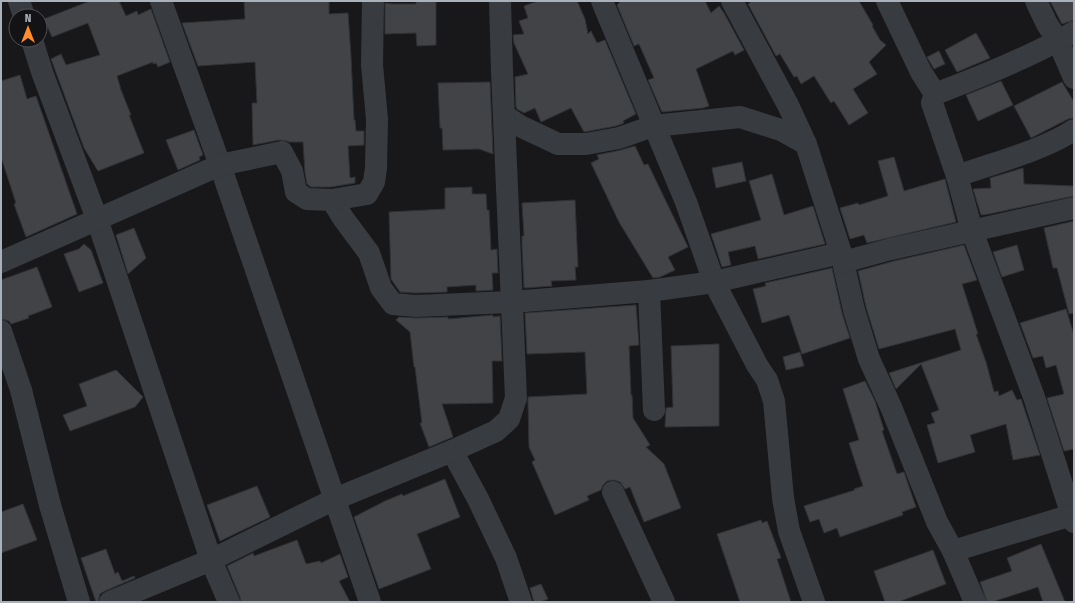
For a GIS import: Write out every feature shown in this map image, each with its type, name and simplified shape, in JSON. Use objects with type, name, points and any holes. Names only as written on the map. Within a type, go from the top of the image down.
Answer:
[{"type":"street","points":[[161,1],[220,165],[335,499],[360,577],[370,602]]},
{"type":"street","points":[[1,262],[220,165],[282,152],[292,171],[296,192],[307,199],[332,200],[367,194],[374,182],[376,168],[377,119],[372,65],[373,1]]},
{"type":"street","points":[[110,602],[211,560],[335,499],[452,451],[496,431],[509,419],[516,398],[500,1]]},
{"type":"street","points":[[602,1],[686,202],[714,282],[757,365],[767,380],[774,401],[783,498],[789,531],[814,602]]},
{"type":"street","points":[[732,1],[788,105],[806,144],[842,258],[854,310],[869,359],[892,407],[937,522],[953,551],[968,600]]},
{"type":"street","points":[[887,1],[921,72],[935,94]]},
{"type":"street","points":[[1036,1],[1047,24],[1066,37],[1074,78]]},
{"type":"street","points":[[953,551],[1073,518],[1034,397],[972,231],[957,176],[932,103],[935,94],[1006,65],[1066,37]]},
{"type":"street","points":[[34,48],[97,219],[211,560],[229,602]]},
{"type":"street","points":[[504,115],[520,126],[558,144],[586,144],[619,138],[653,126],[740,117],[781,130],[806,144]]},
{"type":"street","points":[[957,176],[1032,150],[1065,136],[1074,130]]},
{"type":"street","points":[[332,200],[343,218],[369,253],[381,288],[393,304],[416,306],[512,302],[650,291],[714,282],[891,249],[1074,208]]},
{"type":"street","points":[[650,291],[654,410]]},
{"type":"street","points":[[1,331],[21,390],[50,504],[79,602]]},
{"type":"street","points":[[452,451],[478,499],[506,558],[521,602]]},
{"type":"street","points":[[613,492],[664,602]]},
{"type":"building","points":[[90,1],[119,1],[126,16],[137,11],[138,15],[151,9],[170,62],[158,67],[156,63],[153,64],[153,62],[117,76],[131,115],[129,115],[144,153],[98,171],[84,148],[51,59],[61,54],[66,65],[100,55],[88,23],[52,37],[48,28],[48,17]]},
{"type":"building","points":[[244,1],[329,1],[329,14],[348,13],[354,120],[356,131],[364,131],[364,145],[348,146],[350,178],[355,177],[355,183],[331,187],[311,187],[307,184],[303,142],[279,140],[253,145],[252,103],[257,103],[255,62],[198,66],[182,23],[245,19]]},
{"type":"building","points":[[416,1],[436,1],[436,45],[417,46],[416,33],[385,34],[385,3],[416,4]]},
{"type":"building","points":[[538,1],[577,1],[585,19],[588,34],[591,31],[597,43],[605,40],[636,114],[623,121],[624,123],[616,126],[584,132],[571,108],[541,122],[535,108],[524,113],[517,109],[515,77],[528,74],[514,43],[513,35],[524,34],[519,21],[528,18],[524,6]]},
{"type":"building","points":[[621,1],[705,1],[711,13],[719,6],[744,50],[735,55],[733,51],[696,69],[709,106],[703,108],[662,112],[648,80],[654,78],[639,44],[634,46],[617,5]]},
{"type":"building","points":[[752,1],[859,1],[880,40],[886,45],[869,62],[877,74],[853,89],[868,113],[849,125],[834,101],[831,103],[814,76],[801,84],[797,76],[794,77],[780,54],[776,56],[748,4]]},
{"type":"building","points":[[1050,1],[1074,1],[1074,20],[1062,24]]},
{"type":"building","points":[[976,33],[990,58],[957,72],[945,50]]},
{"type":"building","points":[[939,51],[945,64],[934,69],[927,57]]},
{"type":"building","points":[[20,75],[27,99],[36,96],[77,214],[26,237],[14,204],[16,203],[1,157],[1,81]]},
{"type":"building","points":[[1001,81],[1013,105],[978,121],[966,95]]},
{"type":"building","points":[[490,82],[493,154],[479,149],[443,150],[442,128],[440,128],[438,83]]},
{"type":"building","points":[[1062,82],[1074,102],[1074,118],[1068,119],[1031,138],[1014,106]]},
{"type":"building","points":[[194,130],[203,155],[199,157],[200,160],[178,170],[166,140]]},
{"type":"building","points":[[635,146],[644,165],[648,164],[688,247],[668,257],[675,270],[660,277],[653,278],[619,222],[591,163],[599,159],[597,155]]},
{"type":"building","points":[[894,157],[904,191],[945,179],[956,222],[867,243],[864,235],[850,239],[840,208],[858,203],[859,205],[888,196],[878,161]]},
{"type":"building","points":[[742,162],[746,181],[716,188],[712,168]]},
{"type":"building","points":[[1023,168],[1024,184],[1074,186],[1074,196],[981,215],[973,189],[991,188],[990,178]]},
{"type":"building","points":[[772,174],[784,215],[813,206],[825,244],[758,259],[755,246],[728,252],[731,265],[722,267],[711,234],[761,220],[749,181]]},
{"type":"building","points":[[472,187],[472,194],[486,194],[487,210],[489,210],[491,250],[497,249],[498,273],[492,273],[493,290],[476,291],[476,285],[447,287],[447,292],[400,292],[391,279],[389,212],[445,209],[445,188]]},
{"type":"building","points":[[575,200],[578,267],[575,267],[576,280],[551,281],[552,286],[524,288],[522,236],[524,236],[522,203]]},
{"type":"building","points":[[1074,221],[1074,313],[1069,314],[1057,268],[1053,268],[1044,228]]},
{"type":"building","points":[[134,228],[146,258],[128,274],[116,235]]},
{"type":"building","points":[[84,244],[91,250],[103,283],[79,292],[64,254],[79,249]]},
{"type":"building","points":[[964,245],[977,280],[962,284],[994,392],[998,391],[999,396],[1012,390],[1017,400],[1021,399],[1040,455],[1013,460],[1006,424],[970,435],[975,452],[938,463],[927,425],[935,423],[931,413],[939,410],[921,364],[896,389],[889,373],[961,350],[955,329],[879,349],[866,307],[858,271]]},
{"type":"building","points":[[1017,245],[1024,270],[1002,277],[993,252]]},
{"type":"building","points":[[37,267],[52,307],[28,316],[29,318],[11,324],[9,321],[1,319],[1,280]]},
{"type":"building","points":[[832,268],[842,313],[850,338],[802,354],[789,315],[762,323],[753,289],[766,286],[765,283]]},
{"type":"building","points":[[636,305],[639,345],[629,346],[633,418],[650,445],[646,447],[664,464],[681,508],[644,522],[630,487],[625,489],[620,482],[614,480],[607,481],[601,490],[587,496],[589,500],[555,515],[532,462],[535,460],[529,447],[528,397],[587,394],[585,352],[527,354],[525,313]]},
{"type":"building","points":[[1066,309],[1074,335],[1074,449],[1064,451],[1047,398],[1064,394],[1056,365],[1046,368],[1043,356],[1033,358],[1020,323]]},
{"type":"building","points":[[493,315],[493,317],[500,316],[502,361],[492,361],[493,403],[442,404],[453,437],[429,447],[420,423],[422,423],[410,332],[396,320],[399,317],[448,317],[448,319]]},
{"type":"building","points":[[719,344],[719,426],[665,427],[666,408],[673,407],[671,346]]},
{"type":"building","points":[[800,352],[804,366],[786,370],[783,357]]},
{"type":"building","points":[[116,370],[143,397],[135,407],[70,431],[63,415],[87,406],[79,384]]},
{"type":"building","points":[[865,381],[875,401],[884,430],[882,431],[897,474],[904,472],[916,507],[902,512],[903,515],[840,537],[837,528],[824,533],[819,519],[810,522],[804,506],[855,490],[854,489],[863,486],[849,443],[859,440],[843,389]]},
{"type":"building","points":[[445,479],[460,517],[417,534],[431,569],[379,589],[354,517],[385,501],[402,494],[403,496]]},
{"type":"building","points":[[257,486],[270,517],[220,541],[207,505]]},
{"type":"building","points":[[23,504],[37,540],[1,553],[1,512]]},
{"type":"building","points":[[761,520],[762,523],[767,521],[781,558],[777,559],[791,602],[740,602],[717,534]]},
{"type":"building","points":[[297,540],[306,564],[320,561],[321,563],[340,554],[348,577],[339,581],[350,602],[241,602],[227,566],[253,553],[254,556]]},
{"type":"building","points":[[1041,544],[1065,602],[1043,602],[1038,587],[992,602],[987,602],[980,582],[1012,571],[1007,558]]},
{"type":"building","points":[[106,549],[115,574],[118,572],[122,581],[134,576],[135,578],[100,594],[98,602],[96,602],[81,558]]},
{"type":"building","points":[[933,550],[946,584],[898,602],[885,602],[874,571]]},
{"type":"building","points":[[541,584],[548,599],[540,602],[534,602],[530,588]]}]
